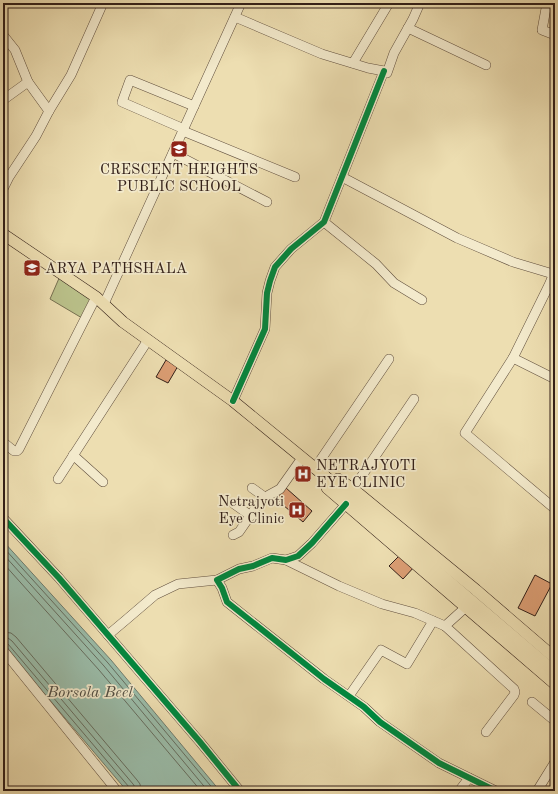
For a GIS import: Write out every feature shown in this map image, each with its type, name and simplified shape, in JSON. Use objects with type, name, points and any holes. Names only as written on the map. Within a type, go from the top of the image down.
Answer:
[{"type":"main road","points":[[3,234],[100,301],[123,322],[233,401],[341,489],[555,672]]},
{"type":"main road","points":[[324,475],[333,475],[353,489],[476,590],[555,658]]},
{"type":"main road","points":[[324,475],[327,488],[555,684]]},
{"type":"street","points":[[3,189],[71,75],[103,3]]},
{"type":"street","points":[[3,442],[14,451],[19,449],[100,301],[184,130],[242,3]]},
{"type":"street","points":[[353,63],[389,3]]},
{"type":"street","points":[[235,17],[322,54],[387,73],[394,53],[420,3]]},
{"type":"street","points":[[548,3],[542,30],[555,35]]},
{"type":"street","points":[[408,28],[486,65]]},
{"type":"street","points":[[3,35],[15,50],[28,82],[49,111]]},
{"type":"street","points":[[233,401],[266,329],[267,293],[275,267],[291,249],[324,222],[384,71]]},
{"type":"street","points":[[194,106],[130,80],[122,102],[295,177]]},
{"type":"street","points":[[3,100],[28,82]]},
{"type":"street","points":[[173,153],[267,202]]},
{"type":"street","points":[[342,177],[464,241],[513,262],[554,273],[513,358],[465,433],[555,509]]},
{"type":"street","points":[[324,222],[376,264],[394,283],[422,300]]},
{"type":"street","points":[[58,478],[148,340]]},
{"type":"street","points":[[513,358],[555,379]]},
{"type":"street","points":[[315,468],[389,359]]},
{"type":"street","points":[[353,489],[414,399]]},
{"type":"street","points":[[73,455],[103,482]]},
{"type":"street","points":[[233,535],[239,532],[257,506],[280,489],[302,458]]},
{"type":"street","points":[[252,488],[266,498]]},
{"type":"street","points":[[234,504],[251,516]]},
{"type":"street","points":[[286,560],[298,556],[312,543],[346,504]]},
{"type":"street","points":[[3,518],[59,578],[200,742],[240,791]]},
{"type":"street","points":[[108,635],[156,595],[178,584],[217,580],[239,569],[253,566],[272,558],[286,560],[339,586],[382,604],[415,613],[445,626],[514,689],[514,695],[486,732]]},
{"type":"street","points":[[217,580],[222,588],[227,602],[324,679],[364,707],[380,722],[439,763],[496,791]]},
{"type":"street","points":[[445,626],[466,607]]},
{"type":"street","points":[[348,696],[381,650],[406,664],[433,621]]},
{"type":"street","points":[[3,650],[117,791]]},
{"type":"street","points":[[532,702],[555,721]]},
{"type":"street","points":[[537,791],[555,762]]},
{"type":"street","points":[[459,791],[469,778]]},
{"type":"green space","points":[[60,276],[93,298],[82,318],[50,299]]},
{"type":"water","name":"Borsola Beel","points":[[3,541],[111,660],[220,791],[127,791],[3,645]]},
{"type":"building","points":[[166,360],[178,366],[168,383],[156,377]]},
{"type":"building","points":[[286,488],[312,511],[303,522],[276,499]]},
{"type":"building","points":[[402,553],[415,566],[403,579],[389,566]]},
{"type":"building","points":[[535,575],[552,584],[535,616],[518,608]]},
{"type":"cycle path","points":[[233,401],[265,329],[267,293],[275,267],[291,249],[324,222],[384,71]]},
{"type":"cycle path","points":[[346,504],[312,543],[298,556],[286,560],[272,558],[253,566],[239,569],[217,580],[222,588],[227,602],[324,679],[364,707],[380,722],[439,763],[496,791]]},
{"type":"cycle path","points":[[3,518],[59,578],[200,742],[240,791]]},
{"type":"place","name":"CRESCENT HEIGHTS PUBLIC SCHOOL","points":[[179,149]]},
{"type":"place","name":"ARYA PATHSHALA","points":[[32,268]]},
{"type":"place","name":"NETRAJYOTI EYE CLINIC","points":[[303,474]]},
{"type":"place","name":"Netrajyoti Eye Clinic","points":[[297,510]]}]
